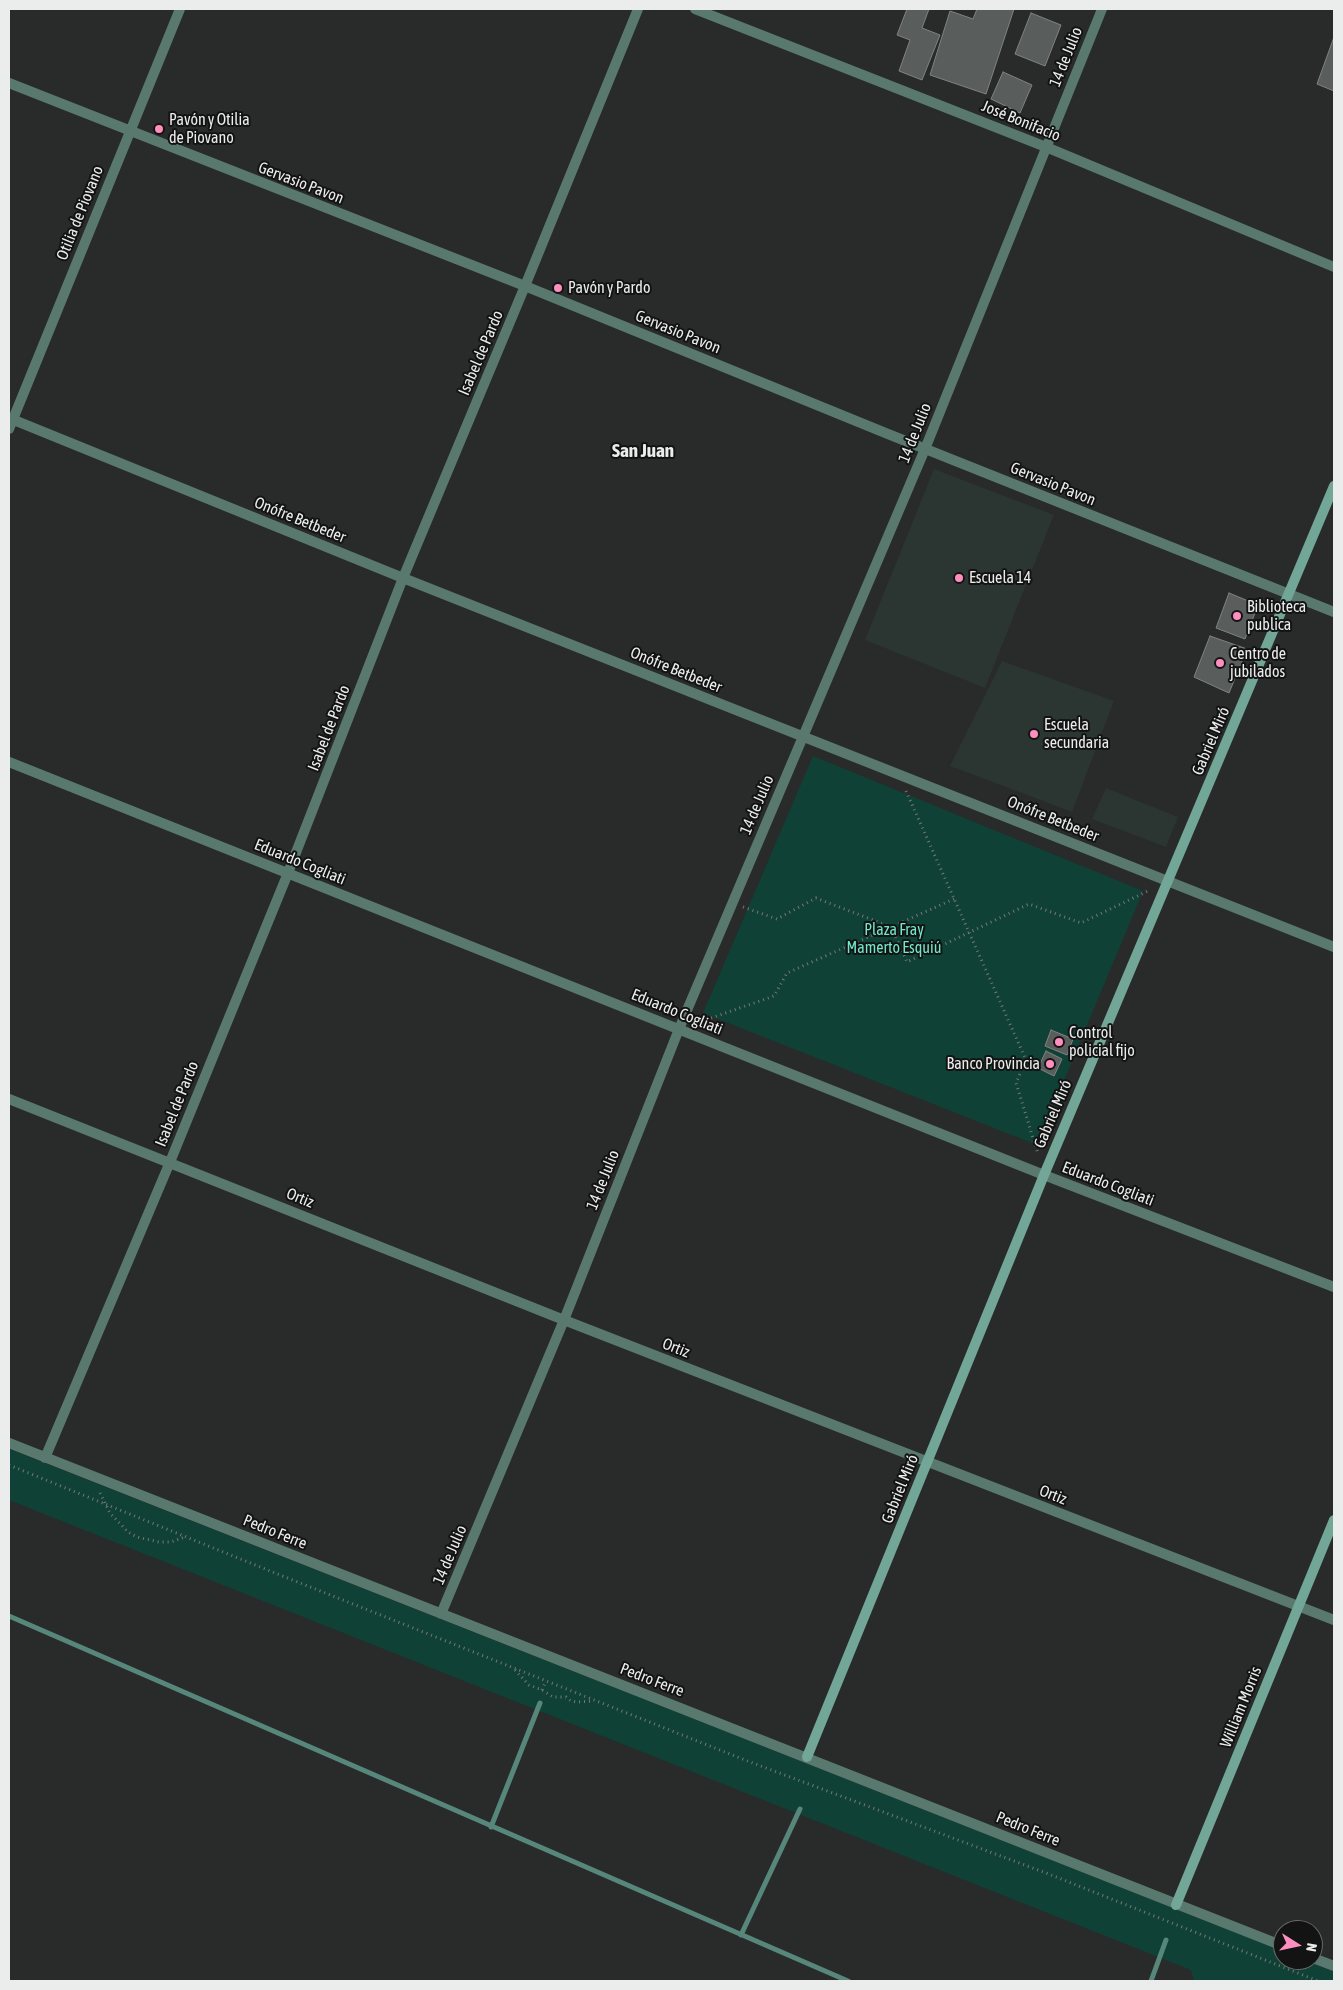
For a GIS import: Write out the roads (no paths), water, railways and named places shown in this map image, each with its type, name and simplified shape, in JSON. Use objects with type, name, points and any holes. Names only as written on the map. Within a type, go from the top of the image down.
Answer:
[{"type":"street","name":"Otilia de Piovano","points":[[10,422],[180,9]]},
{"type":"street","name":"Isabel de Pardo","points":[[45,1458],[170,1162],[288,873],[404,578],[638,9]]},
{"type":"street","name":"José Bonifacio","points":[[695,9],[1046,147],[1334,267]]},
{"type":"street","name":"14 de Julio","points":[[441,1614],[564,1320],[679,1029],[924,448],[1102,9]]},
{"type":"street","name":"Gervasio Pavon","points":[[9,83],[525,286],[1334,612]]},
{"type":"street","name":"Onófre Betbeder","points":[[10,422],[1334,947]]},
{"type":"street","name":"Gabriel Miró","points":[[807,1757],[1044,1175],[1334,486]]},
{"type":"street","name":"Eduardo Cogliati","points":[[9,762],[1044,1175],[1334,1287]]},
{"type":"street","name":"Ortiz","points":[[9,1099],[564,1320],[1334,1620]]},
{"type":"street","name":"Pedro Ferre","points":[[9,1443],[1273,1942]]},
{"type":"street","name":"William Morris","points":[[1176,1905],[1334,1520]]},
{"type":"waterway","points":[[9,1616],[848,1981]]},
{"type":"waterway","points":[[491,1827],[540,1703]]},
{"type":"waterway","points":[[741,1935],[800,1809]]},
{"type":"waterway","points":[[1151,1981],[1166,1940]]},
{"type":"place","name":"Pavón y Otilia de Piovano","points":[[159,129]]},
{"type":"place","name":"Pavón y Pardo","points":[[558,288]]},
{"type":"place","name":"Escuela 14","points":[[959,578]]},
{"type":"place","name":"Biblioteca publica","points":[[1237,616]]},
{"type":"place","name":"Centro de jubilados","points":[[1220,663]]},
{"type":"place","name":"Escuela secundaria","points":[[1034,734]]},
{"type":"place","name":"Control policial fijo","points":[[1059,1042]]},
{"type":"place","name":"Banco Provincia","points":[[1050,1064]]},
{"type":"district","name":"San Juan","points":[[643,451]]},
{"type":"park label","name":"Plaza Fray Mamerto Esquiú","points":[[894,939]]}]
